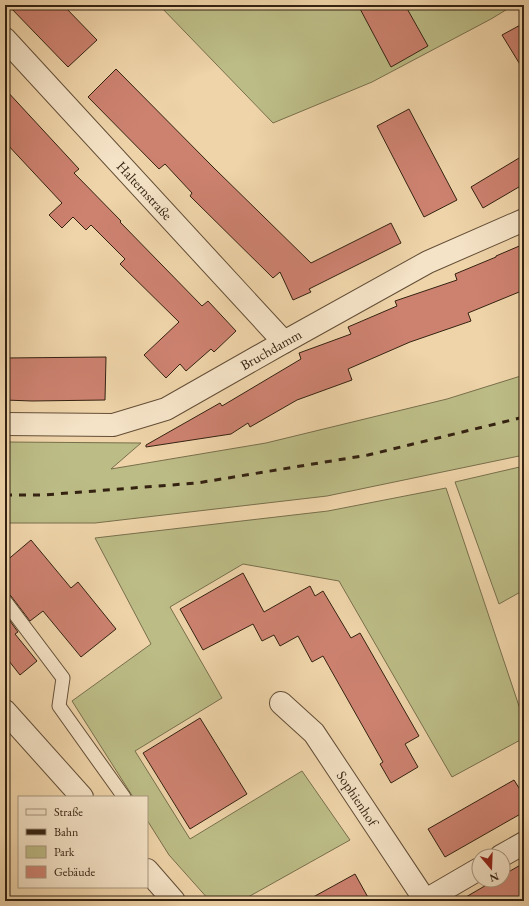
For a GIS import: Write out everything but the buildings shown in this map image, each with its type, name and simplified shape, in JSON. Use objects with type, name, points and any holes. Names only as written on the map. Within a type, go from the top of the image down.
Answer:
[{"type":"street","name":"Halternstraße","points":[[5,39],[284,342]]},
{"type":"street","name":"Bruchdamm","points":[[5,424],[113,425],[166,409],[428,262],[524,220]]},
{"type":"street","name":"Sophienhof","points":[[281,703],[314,733],[424,900]]},
{"type":"street","points":[[5,711],[81,796]]},
{"type":"street","points":[[511,850],[524,843]]},
{"type":"street","points":[[148,871],[174,901]]},
{"type":"street","points":[[424,900],[471,874]]},
{"type":"lane","points":[[5,601],[63,678],[59,706],[123,796]]},
{"type":"green space","points":[[159,5],[514,5],[491,19],[372,82],[273,123]]},
{"type":"green space","points":[[524,375],[524,455],[327,496],[95,523],[5,523],[5,442],[141,443],[111,469],[266,443],[447,399]]},
{"type":"green space","points":[[524,466],[524,590],[499,604],[455,482]]},
{"type":"green space","points":[[446,488],[524,721],[524,738],[452,777],[339,581],[243,564],[170,607],[222,698],[135,751],[190,839],[302,771],[350,840],[241,901],[210,901],[169,855],[148,822],[148,796],[132,796],[72,701],[151,644],[95,538],[328,511]]},
{"type":"railway","points":[[5,495],[43,495],[197,483],[368,455],[524,417]]}]
